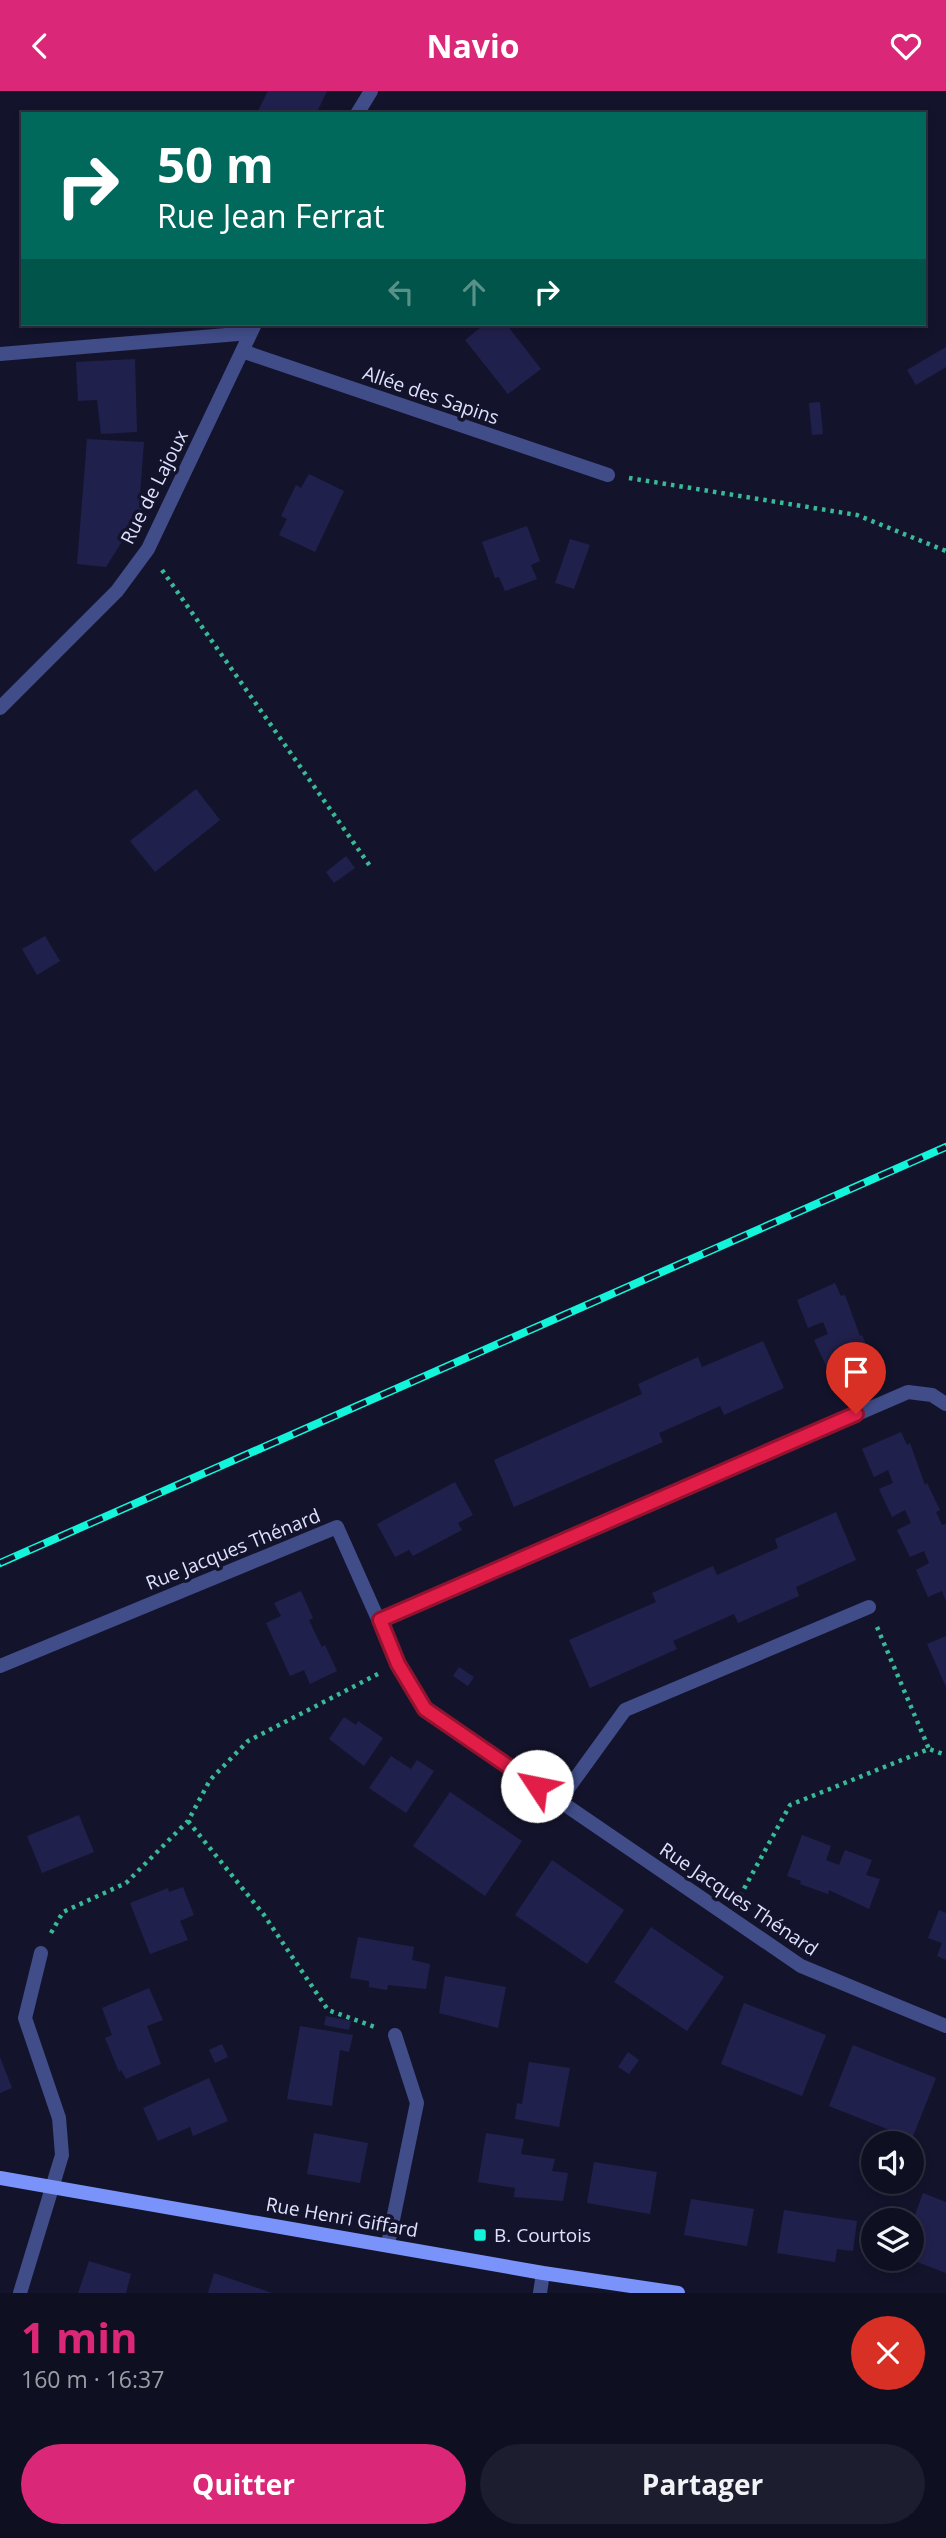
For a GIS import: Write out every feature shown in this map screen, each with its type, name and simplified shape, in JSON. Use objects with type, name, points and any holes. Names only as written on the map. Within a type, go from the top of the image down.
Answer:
[{"type":"street","points":[[358,112],[371,91]]},
{"type":"street","points":[[0,353],[253,328]]},
{"type":"street","name":"Rue de Lajoux","points":[[0,708],[117,591],[148,549],[253,328]]},
{"type":"street","name":"Allée des Sapins","points":[[242,351],[608,475]]},
{"type":"street","points":[[380,1620],[908,1392],[932,1395],[946,1404]]},
{"type":"street","name":"Rue Jacques Thénard","points":[[0,1666],[337,1527],[398,1664],[425,1709],[801,1966],[946,2026]]},
{"type":"street","points":[[559,1801],[625,1710],[869,1607]]},
{"type":"street","points":[[20,2293],[62,2155],[59,2118],[25,2018],[41,1953]]},
{"type":"street","points":[[388,2244],[417,2103],[395,2035]]},
{"type":"street","name":"Rue Henri Giffard","points":[[0,2178],[543,2273],[678,2293]]},
{"type":"street","points":[[540,2293],[543,2273]]},
{"type":"path","points":[[608,475],[857,515],[946,551]]},
{"type":"path","points":[[148,549],[370,866]]},
{"type":"path","points":[[869,1607],[929,1749]]},
{"type":"path","points":[[41,1953],[63,1912],[126,1883],[188,1821],[209,1780],[248,1741],[398,1664]]},
{"type":"path","points":[[729,1917],[790,1805],[929,1749],[946,1755]]},
{"type":"path","points":[[188,1821],[264,1916],[328,2010],[395,2035]]},
{"type":"building","points":[[268,91],[327,91],[317,112],[258,111]]},
{"type":"building","points":[[482,326],[508,326],[541,369],[508,394],[465,340]]},
{"type":"building","points":[[946,347],[946,367],[916,385],[907,370]]},
{"type":"building","points":[[135,359],[137,432],[101,434],[97,400],[78,401],[76,362]]},
{"type":"building","points":[[820,402],[823,434],[812,435],[809,403]]},
{"type":"building","points":[[87,439],[144,442],[139,508],[143,508],[106,567],[77,564]]},
{"type":"building","points":[[309,474],[344,491],[315,552],[279,535],[287,519],[281,516],[296,485],[301,488]]},
{"type":"building","points":[[527,526],[540,561],[531,565],[537,579],[505,591],[499,577],[495,578],[482,542]]},
{"type":"building","points":[[570,539],[590,545],[574,589],[555,583]]},
{"type":"building","points":[[196,789],[220,820],[155,872],[130,841]]},
{"type":"building","points":[[346,856],[355,868],[334,883],[326,872]]},
{"type":"building","points":[[45,936],[60,961],[37,975],[22,949]]},
{"type":"building","points":[[835,1283],[841,1296],[845,1295],[860,1336],[862,1335],[874,1362],[846,1374],[840,1362],[827,1368],[814,1340],[828,1334],[823,1322],[808,1328],[797,1300]]},
{"type":"building","points":[[763,1341],[784,1388],[724,1415],[720,1406],[659,1433],[663,1442],[514,1507],[494,1460],[642,1394],[638,1384],[698,1357],[702,1367]]},
{"type":"building","points":[[901,1432],[907,1445],[910,1443],[925,1485],[927,1483],[940,1510],[936,1512],[942,1525],[946,1524],[946,1601],[942,1591],[928,1597],[916,1570],[929,1563],[924,1551],[910,1557],[897,1530],[911,1523],[905,1510],[892,1517],[879,1489],[893,1483],[888,1470],[874,1477],[862,1449]]},
{"type":"building","points":[[455,1482],[473,1515],[458,1523],[462,1530],[413,1556],[409,1550],[395,1557],[377,1524]]},
{"type":"building","points":[[836,1512],[856,1560],[796,1587],[799,1596],[738,1623],[734,1614],[673,1641],[677,1649],[590,1688],[569,1640],[656,1602],[652,1593],[713,1566],[717,1575],[778,1548],[775,1539]]},
{"type":"building","points":[[301,1591],[313,1618],[309,1620],[337,1671],[310,1684],[304,1670],[290,1676],[266,1623],[281,1616],[274,1603]]},
{"type":"building","points":[[946,1636],[946,1687],[927,1644]]},
{"type":"building","points":[[459,1667],[474,1677],[468,1686],[453,1676]]},
{"type":"building","points":[[344,1717],[356,1725],[358,1721],[383,1738],[364,1766],[329,1739]]},
{"type":"building","points":[[391,1756],[411,1769],[417,1760],[434,1771],[406,1813],[369,1788]]},
{"type":"building","points":[[450,1792],[522,1841],[485,1896],[413,1846]]},
{"type":"building","points":[[79,1815],[94,1852],[42,1873],[27,1836]]},
{"type":"building","points":[[802,1835],[831,1846],[826,1860],[839,1865],[845,1850],[872,1860],[866,1875],[880,1879],[869,1909],[829,1890],[828,1894],[787,1876]]},
{"type":"building","points":[[552,1860],[624,1910],[587,1964],[515,1915]]},
{"type":"building","points":[[183,1887],[194,1915],[180,1921],[188,1940],[150,1954],[130,1903],[168,1888],[169,1892]]},
{"type":"building","points":[[939,1910],[946,1913],[946,1960],[937,1956],[942,1943],[928,1938]]},
{"type":"building","points":[[651,1927],[724,1977],[687,2031],[614,1982]]},
{"type":"building","points":[[358,1937],[414,1947],[412,1960],[430,1964],[426,1989],[388,1985],[387,1990],[369,1987],[369,1981],[350,1978]]},
{"type":"building","points":[[445,1976],[506,1987],[498,2028],[439,2013]]},
{"type":"building","points":[[149,1988],[163,2020],[147,2026],[161,2064],[126,2079],[121,2070],[119,2072],[105,2038],[112,2035],[102,2008]]},
{"type":"building","points":[[744,2003],[826,2035],[802,2096],[721,2064]]},
{"type":"building","points":[[326,2016],[351,2021],[349,2030],[324,2025]]},
{"type":"building","points":[[300,2026],[353,2035],[349,2052],[340,2050],[332,2106],[287,2099]]},
{"type":"building","points":[[222,2044],[228,2057],[215,2063],[209,2050]]},
{"type":"building","points":[[853,2045],[936,2078],[915,2131],[892,2131],[829,2106]]},
{"type":"building","points":[[628,2052],[639,2060],[629,2074],[618,2067]]},
{"type":"building","points":[[0,2057],[12,2088],[0,2093]]},
{"type":"building","points":[[529,2062],[570,2068],[559,2127],[515,2119],[517,2103],[522,2104]]},
{"type":"building","points":[[209,2078],[228,2121],[193,2136],[190,2127],[158,2141],[143,2108]]},
{"type":"building","points":[[314,2133],[368,2143],[360,2183],[307,2174]]},
{"type":"building","points":[[486,2133],[524,2139],[521,2154],[555,2159],[552,2171],[568,2173],[563,2201],[514,2197],[515,2188],[478,2182]]},
{"type":"building","points":[[594,2162],[657,2172],[650,2214],[587,2203]]},
{"type":"building","points":[[924,2193],[946,2202],[946,2273],[924,2265],[924,2208],[918,2208]]},
{"type":"building","points":[[691,2199],[754,2209],[747,2246],[684,2235]]},
{"type":"building","points":[[784,2210],[857,2221],[853,2251],[837,2249],[835,2262],[777,2253]]},
{"type":"building","points":[[89,2261],[131,2274],[126,2293],[78,2293]]},
{"type":"building","points":[[214,2273],[272,2293],[208,2293]]},
{"type":"railway","points":[[0,1563],[946,1147]]},
{"type":"place","name":"B. Courtois","points":[[480,2235]]},
{"type":"route","points":[[537,1786],[425,1709],[398,1664],[380,1620],[856,1414]]}]
